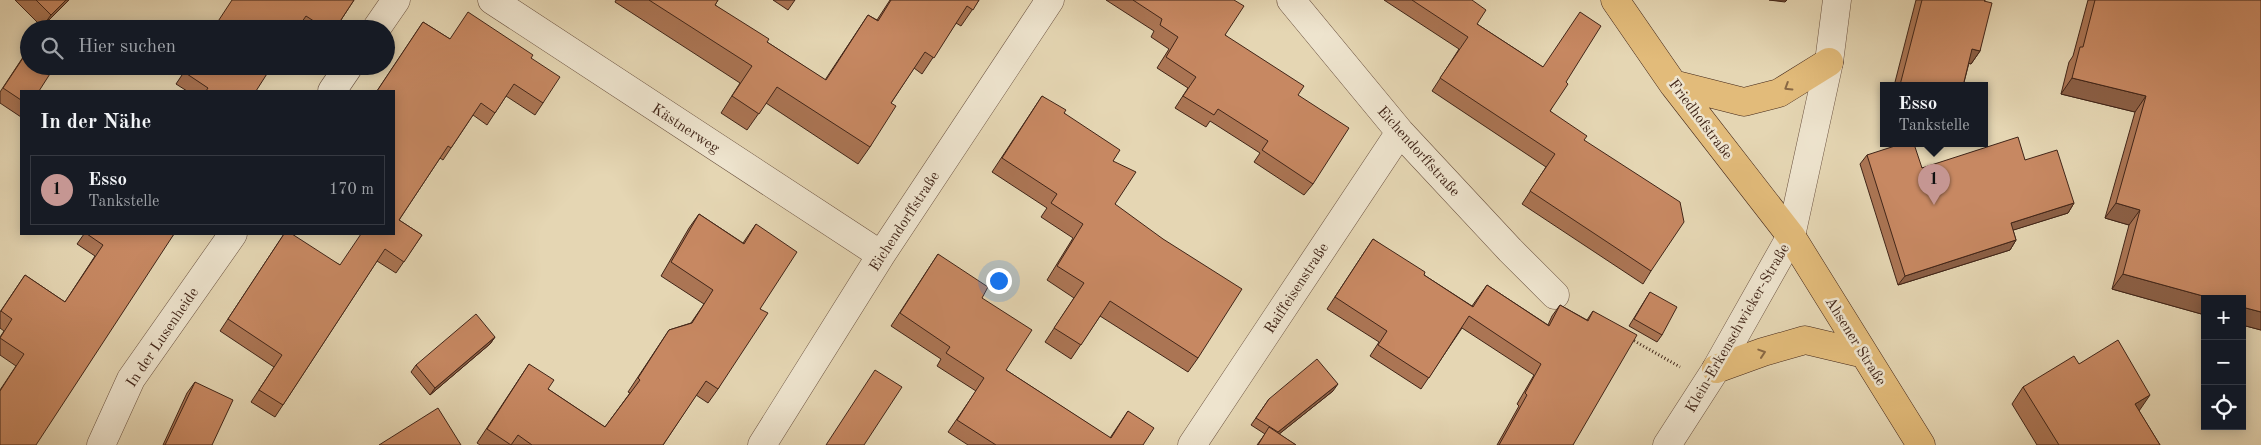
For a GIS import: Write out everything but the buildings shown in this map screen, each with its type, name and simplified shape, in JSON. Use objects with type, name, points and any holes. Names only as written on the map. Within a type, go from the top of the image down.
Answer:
[{"type":"main road","name":"Friedhofstraße","points":[[1614,0],[1673,84],[1791,236]]},
{"type":"main road","points":[[1673,84],[1744,102],[1779,93],[1830,62]]},
{"type":"main road","name":"Ahsener Straße","points":[[1791,236],[1921,445]]},
{"type":"main road","points":[[1711,376],[1763,352],[1805,340],[1864,354]]},
{"type":"street","points":[[382,20],[396,0]]},
{"type":"street","name":"Kästnerweg","points":[[492,0],[881,255]]},
{"type":"street","name":"Eichendorffstraße","points":[[1291,0],[1400,132],[1554,295]]},
{"type":"street","name":"Klein-Erkenschwicker-Straße","points":[[1667,445],[1711,376],[1791,236],[1830,62],[1837,0]]},
{"type":"street","name":"Eichendorffstraße","points":[[762,445],[881,255],[1046,2]]},
{"type":"street","points":[[333,90],[343,75]]},
{"type":"street","name":"Raiffeisenstraße","points":[[1192,445],[1400,132]]},
{"type":"street","name":"In der Lusenheide","points":[[101,445],[131,380],[232,235]]},
{"type":"path","points":[[1628,337],[1711,376]]},
{"type":"place","name":"Esso","points":[[1934,205]]}]
